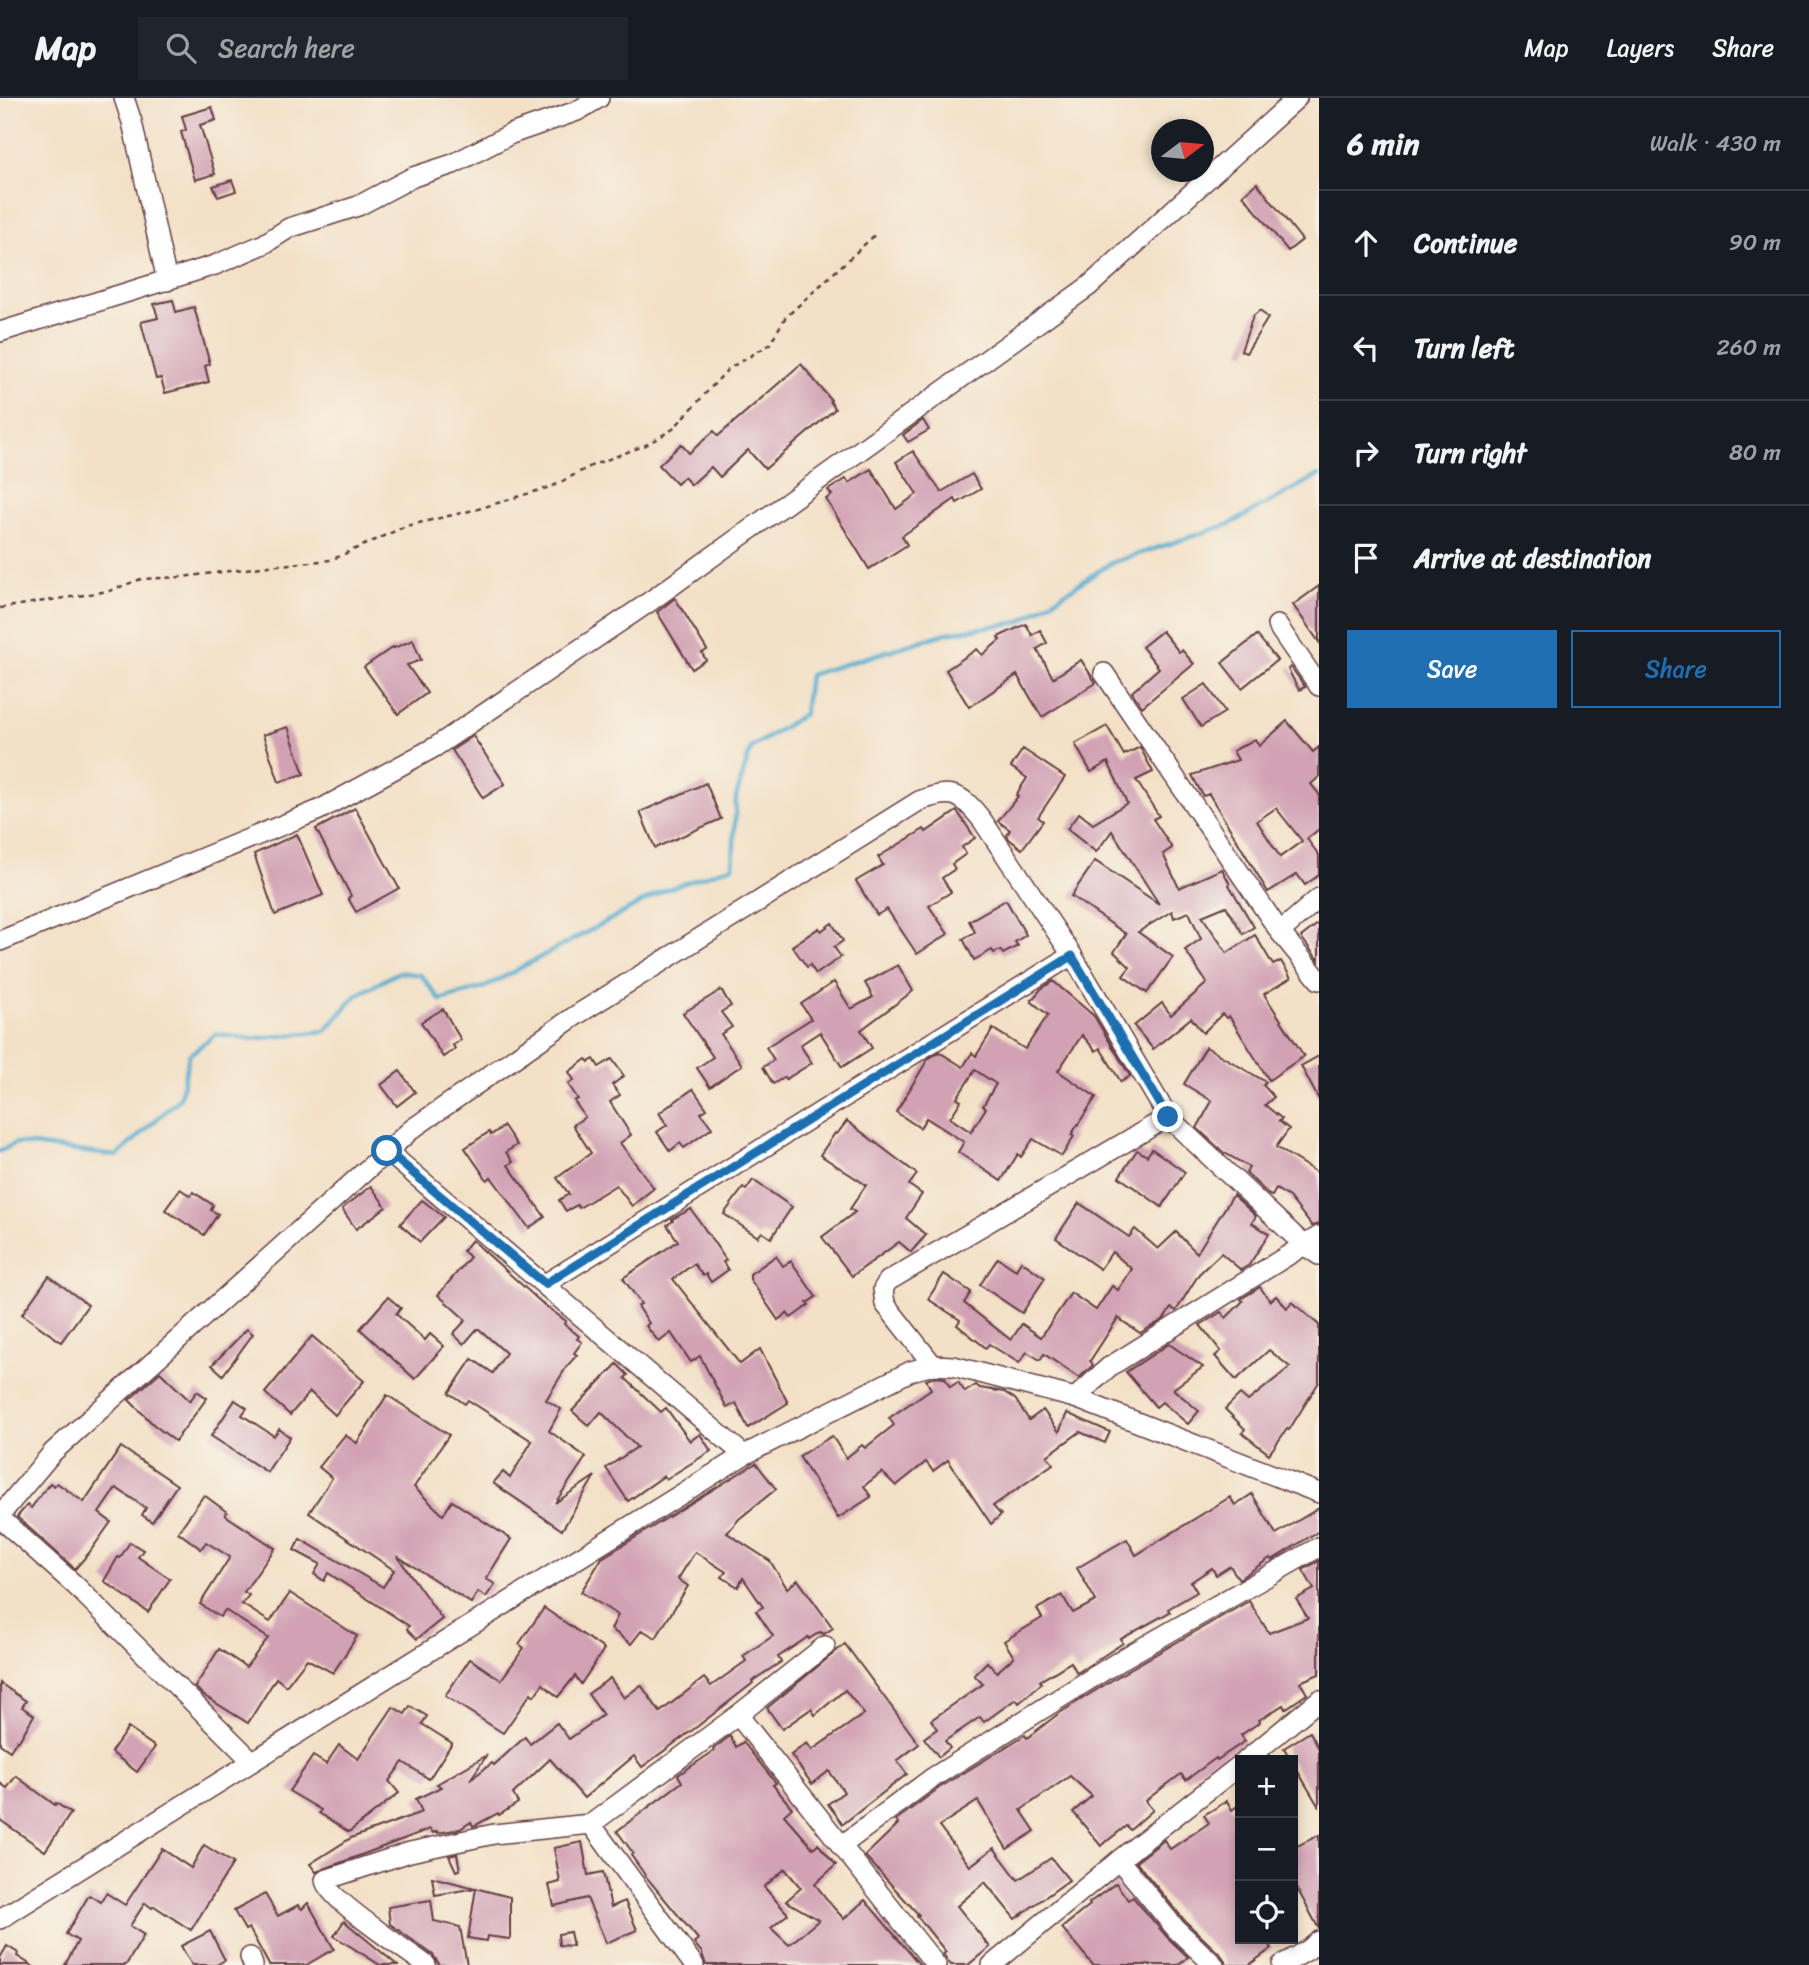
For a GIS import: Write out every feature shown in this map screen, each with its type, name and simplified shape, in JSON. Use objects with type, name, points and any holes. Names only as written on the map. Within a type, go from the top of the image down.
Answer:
[{"type":"street","points":[[124,98],[132,122],[167,281]]},
{"type":"street","points":[[0,332],[228,260],[264,244],[289,228],[358,206],[413,177],[453,164],[511,134],[577,111],[599,98]]},
{"type":"street","points":[[0,941],[319,810],[435,747],[645,605],[1090,286],[1297,98]]},
{"type":"street","points":[[1276,625],[1319,686]]},
{"type":"street","points":[[1104,673],[1280,932],[1319,980]]},
{"type":"street","points":[[252,1761],[76,1586],[0,1517],[53,1452],[412,1129],[575,1016],[919,801],[940,793],[956,795],[969,804],[1072,956],[1168,1117],[1314,1245],[1109,1367],[1075,1398]]},
{"type":"street","points":[[1280,932],[1319,898]]},
{"type":"street","points":[[545,1284],[1072,956]]},
{"type":"street","points":[[933,1364],[885,1304],[883,1289],[888,1281],[1168,1117]]},
{"type":"street","points":[[387,1151],[744,1455]]},
{"type":"street","points":[[0,1919],[744,1455],[911,1371],[933,1364],[953,1366],[1075,1398],[1319,1493]]},
{"type":"street","points":[[841,1846],[932,1778],[1124,1658],[1319,1547]]},
{"type":"street","points":[[426,1965],[353,1912],[327,1888],[325,1880],[410,1852],[494,1834],[591,1824],[738,1715],[825,1646]]},
{"type":"street","points":[[1252,1755],[1319,1700]]},
{"type":"street","points":[[738,1715],[936,1965]]},
{"type":"street","points":[[992,1965],[1235,1769]]},
{"type":"street","points":[[591,1824],[694,1965]]},
{"type":"street","points":[[1119,1860],[1176,1929],[1214,1965]]},
{"type":"street","points":[[1282,1965],[1319,1941]]},
{"type":"path","points":[[0,608],[109,591],[141,579],[331,560],[406,526],[478,509],[553,486],[593,465],[646,445],[673,429],[729,369],[769,345],[785,318],[877,233]]},
{"type":"building","points":[[212,107],[216,120],[200,125],[215,174],[195,180],[181,132],[186,130],[182,116]]},
{"type":"building","points":[[232,180],[236,191],[218,197],[213,186]]},
{"type":"building","points":[[1257,183],[1302,240],[1288,251],[1243,195]]},
{"type":"building","points":[[173,300],[176,312],[194,307],[210,364],[205,366],[209,382],[165,393],[161,378],[156,379],[141,322],[158,318],[154,304]]},
{"type":"building","points":[[1260,310],[1268,318],[1246,353],[1241,351],[1253,316]]},
{"type":"building","points":[[801,364],[831,400],[835,409],[765,469],[748,450],[720,477],[711,467],[691,485],[684,477],[677,484],[659,465],[681,444],[689,453],[714,431],[718,436]]},
{"type":"building","points":[[923,420],[929,430],[908,442],[903,435]]},
{"type":"building","points":[[913,451],[941,492],[972,474],[981,489],[957,503],[955,499],[902,536],[907,545],[869,569],[826,499],[832,495],[828,490],[846,479],[849,483],[871,469],[896,509],[917,494],[896,462]]},
{"type":"building","points":[[1319,586],[1319,642],[1293,605]]},
{"type":"building","points":[[675,598],[707,650],[702,653],[706,660],[692,669],[657,612]]},
{"type":"building","points":[[1026,624],[1032,635],[1040,630],[1047,643],[1037,649],[1053,678],[1081,660],[1096,683],[1042,717],[1017,675],[969,707],[946,670],[977,649],[982,655],[1000,640],[998,637]]},
{"type":"building","points":[[1162,631],[1179,652],[1182,650],[1194,664],[1142,707],[1132,692],[1159,668],[1142,647]]},
{"type":"building","points":[[1257,635],[1277,660],[1242,688],[1222,663]]},
{"type":"building","points":[[413,640],[421,660],[407,665],[427,693],[398,714],[364,667],[393,647]]},
{"type":"building","points":[[1291,667],[1305,687],[1299,690],[1288,669]]},
{"type":"building","points":[[1206,684],[1225,712],[1201,727],[1183,699]]},
{"type":"building","points":[[1287,721],[1313,752],[1319,747],[1319,777],[1311,784],[1319,794],[1319,829],[1307,839],[1319,855],[1319,875],[1305,885],[1297,874],[1268,892],[1209,794],[1203,796],[1192,775],[1238,760],[1233,751],[1255,739],[1259,746]],"holes":[[[1276,808],[1302,841],[1280,857],[1257,821]]]},
{"type":"building","points":[[1107,726],[1124,755],[1140,747],[1153,772],[1136,780],[1159,816],[1153,819],[1172,848],[1163,854],[1179,888],[1222,869],[1254,927],[1243,934],[1226,906],[1202,916],[1227,953],[1255,935],[1273,965],[1281,961],[1291,978],[1264,994],[1304,1056],[1269,1080],[1229,1016],[1227,1018],[1222,1014],[1203,1033],[1191,1018],[1153,1049],[1134,1026],[1162,1003],[1171,1015],[1207,983],[1185,950],[1201,939],[1189,912],[1174,918],[1172,911],[1138,932],[1173,957],[1147,993],[1123,976],[1130,967],[1114,952],[1126,934],[1071,896],[1095,861],[1159,904],[1112,831],[1096,852],[1067,829],[1079,813],[1093,824],[1127,803],[1108,762],[1091,772],[1075,744]]},
{"type":"building","points":[[288,727],[304,774],[279,782],[263,735]]},
{"type":"building","points":[[473,736],[505,784],[483,798],[452,750]]},
{"type":"building","points":[[1023,749],[1065,777],[1038,817],[1043,821],[1022,849],[1009,839],[1007,835],[1010,830],[998,821],[1018,796],[1016,795],[1027,778],[1011,767]]},
{"type":"building","points":[[706,783],[721,819],[655,848],[640,812]]},
{"type":"building","points":[[355,808],[399,888],[356,912],[348,898],[351,896],[316,829]]},
{"type":"building","points":[[957,811],[975,838],[962,847],[966,854],[952,864],[955,869],[942,878],[951,892],[929,906],[948,934],[917,954],[887,909],[877,915],[856,881],[883,865],[878,857],[924,829],[926,832]]},
{"type":"building","points":[[297,834],[323,895],[275,915],[254,854]]},
{"type":"building","points":[[1006,900],[1026,935],[1015,942],[1018,946],[1003,954],[1000,950],[994,953],[992,950],[974,960],[963,939],[975,932],[969,921]]},
{"type":"building","points":[[832,923],[843,941],[834,947],[841,957],[816,974],[810,965],[807,967],[792,946],[819,928],[821,931]]},
{"type":"building","points":[[1319,923],[1319,961],[1301,937]]},
{"type":"building","points":[[898,965],[913,991],[861,1030],[872,1048],[842,1067],[820,1032],[800,1045],[812,1063],[773,1084],[763,1067],[774,1060],[766,1047],[811,1019],[801,1004],[834,982],[851,1009],[873,997],[865,983]]},
{"type":"building","points":[[1053,981],[1094,1016],[1130,1076],[1121,1082],[1100,1048],[1096,1051],[1082,1035],[1058,1071],[1096,1097],[1071,1135],[1074,1136],[1062,1156],[1033,1139],[1021,1157],[1018,1154],[1001,1181],[958,1152],[964,1142],[926,1118],[920,1128],[896,1112],[928,1059],[939,1052],[963,1067],[972,1053],[976,1056],[993,1029],[1025,1049],[1048,1015],[1031,1001],[1041,989]],"holes":[[[975,1070],[996,1084],[983,1106],[986,1108],[971,1132],[950,1118],[961,1101],[957,1098]]]},
{"type":"building","points":[[721,990],[731,1006],[721,1012],[732,1027],[721,1034],[742,1065],[710,1087],[697,1068],[713,1057],[683,1013]]},
{"type":"building","points":[[443,1009],[461,1040],[453,1045],[455,1049],[443,1057],[421,1022]]},
{"type":"building","points":[[1206,1047],[1266,1082],[1263,1085],[1274,1097],[1265,1105],[1282,1119],[1279,1121],[1289,1129],[1276,1147],[1319,1174],[1319,1224],[1312,1226],[1289,1197],[1276,1189],[1272,1196],[1269,1195],[1246,1173],[1249,1167],[1223,1152],[1197,1128],[1212,1101],[1184,1084]]},
{"type":"building","points":[[1319,1056],[1319,1100],[1301,1066]]},
{"type":"building","points":[[586,1059],[589,1062],[594,1059],[599,1067],[612,1059],[624,1076],[612,1085],[620,1095],[610,1102],[631,1135],[620,1143],[654,1188],[632,1206],[616,1185],[579,1208],[577,1205],[566,1211],[559,1200],[569,1194],[557,1178],[591,1153],[573,1125],[585,1117],[574,1101],[578,1099],[568,1084],[574,1080],[569,1072]]},
{"type":"building","points":[[400,1071],[415,1092],[397,1106],[381,1085]]},
{"type":"building","points":[[693,1089],[707,1109],[701,1113],[712,1128],[684,1148],[680,1143],[670,1151],[657,1132],[667,1125],[659,1113]]},
{"type":"building","points":[[847,1121],[917,1174],[909,1185],[922,1194],[906,1218],[926,1235],[911,1252],[899,1242],[852,1276],[822,1237],[855,1212],[850,1209],[866,1185],[820,1155]]},
{"type":"building","points":[[504,1126],[517,1145],[506,1152],[513,1162],[508,1165],[545,1217],[529,1228],[491,1177],[487,1180],[465,1148],[489,1132],[491,1135]]},
{"type":"building","points":[[1152,1149],[1185,1172],[1162,1207],[1119,1177],[1137,1150],[1147,1156]]},
{"type":"building","points":[[753,1180],[792,1207],[771,1238],[762,1232],[758,1237],[724,1214],[743,1188],[746,1190]]},
{"type":"building","points":[[371,1186],[386,1207],[356,1229],[342,1209]]},
{"type":"building","points":[[180,1189],[191,1196],[193,1192],[213,1205],[211,1210],[218,1214],[204,1235],[165,1210]]},
{"type":"building","points":[[1233,1195],[1256,1216],[1252,1223],[1269,1234],[1249,1265],[1241,1270],[1221,1253],[1199,1274],[1176,1311],[1171,1308],[1164,1319],[1140,1333],[1118,1318],[1090,1361],[1093,1365],[1079,1378],[1044,1354],[1040,1360],[1027,1352],[1019,1363],[989,1344],[986,1348],[957,1325],[960,1320],[928,1299],[944,1274],[971,1292],[964,1303],[1011,1340],[1022,1324],[1041,1337],[1071,1293],[1096,1310],[1112,1286],[1118,1290],[1132,1269],[1112,1252],[1100,1269],[1056,1238],[1079,1203],[1129,1237],[1135,1229],[1158,1249],[1176,1232],[1197,1253]]},
{"type":"building","points":[[422,1200],[444,1217],[420,1242],[400,1224]]},
{"type":"building","points":[[691,1209],[726,1260],[723,1262],[728,1270],[711,1282],[694,1264],[673,1279],[740,1364],[760,1349],[788,1403],[748,1428],[736,1403],[727,1408],[700,1356],[691,1362],[671,1333],[659,1342],[646,1326],[649,1323],[638,1306],[641,1304],[623,1278],[678,1241],[667,1225],[672,1219]]},
{"type":"building","points":[[472,1240],[543,1304],[566,1321],[564,1324],[579,1336],[577,1339],[582,1342],[574,1353],[577,1355],[546,1400],[561,1409],[549,1431],[586,1457],[555,1503],[595,1476],[562,1530],[493,1483],[503,1472],[510,1478],[532,1441],[468,1400],[465,1404],[449,1393],[472,1359],[493,1373],[506,1353],[479,1329],[464,1344],[453,1334],[466,1320],[438,1295],[470,1257],[463,1251]]},
{"type":"building","points":[[776,1256],[783,1266],[791,1261],[816,1297],[791,1318],[787,1313],[778,1320],[750,1279],[750,1274]]},
{"type":"building","points":[[998,1258],[1016,1270],[1021,1261],[1045,1278],[1022,1313],[980,1285]]},
{"type":"building","points":[[49,1276],[88,1305],[61,1342],[22,1314]]},
{"type":"building","points":[[1260,1287],[1270,1301],[1276,1296],[1287,1308],[1292,1302],[1319,1325],[1319,1382],[1289,1430],[1287,1429],[1269,1454],[1242,1433],[1245,1429],[1225,1409],[1240,1394],[1248,1401],[1290,1367],[1269,1350],[1236,1380],[1215,1356],[1221,1351],[1200,1325],[1221,1312],[1226,1318],[1243,1301],[1241,1299]]},
{"type":"building","points":[[388,1297],[401,1308],[396,1314],[425,1340],[430,1334],[444,1346],[415,1379],[360,1329]]},
{"type":"building","points":[[247,1329],[253,1334],[223,1375],[212,1365]]},
{"type":"building","points":[[312,1336],[364,1381],[335,1415],[310,1392],[290,1415],[265,1393]]},
{"type":"building","points":[[1169,1344],[1203,1367],[1173,1389],[1199,1411],[1188,1424],[1162,1402],[1156,1407],[1126,1372]]},
{"type":"building","points":[[617,1364],[628,1375],[625,1378],[661,1412],[666,1408],[690,1441],[700,1434],[711,1451],[666,1479],[664,1476],[628,1501],[606,1468],[637,1447],[601,1412],[589,1426],[572,1411]]},
{"type":"building","points":[[160,1372],[190,1401],[197,1391],[207,1398],[175,1441],[129,1400]]},
{"type":"building","points":[[934,1377],[945,1378],[950,1387],[958,1382],[965,1392],[976,1385],[1004,1392],[1015,1399],[1029,1420],[1043,1410],[1059,1432],[1067,1413],[1110,1432],[1105,1443],[1080,1432],[1047,1456],[1053,1464],[993,1506],[1001,1515],[991,1524],[948,1460],[933,1471],[926,1462],[896,1486],[882,1472],[864,1486],[871,1497],[838,1518],[799,1456],[832,1436],[846,1458],[862,1445],[865,1448],[894,1425],[889,1418],[931,1389],[926,1380]]},
{"type":"building","points":[[387,1395],[449,1435],[414,1487],[443,1515],[452,1501],[511,1539],[486,1579],[495,1584],[486,1597],[478,1592],[471,1603],[397,1556],[442,1619],[417,1639],[407,1629],[409,1626],[328,1573],[324,1581],[314,1574],[320,1564],[294,1550],[300,1539],[383,1587],[394,1570],[309,1513],[332,1478],[319,1467],[345,1435],[357,1443]]},
{"type":"building","points":[[235,1400],[247,1408],[242,1415],[274,1436],[279,1429],[290,1437],[267,1472],[211,1436]]},
{"type":"building","points":[[121,1447],[177,1485],[152,1522],[142,1515],[146,1508],[116,1488],[99,1513],[111,1522],[75,1569],[17,1517],[27,1505],[31,1508],[50,1483],[54,1486],[57,1483],[84,1502]]},
{"type":"building","points":[[756,1463],[776,1489],[739,1519],[727,1533],[770,1561],[787,1588],[798,1580],[833,1628],[824,1634],[820,1632],[809,1639],[808,1637],[778,1657],[781,1662],[752,1681],[753,1683],[698,1726],[642,1767],[634,1756],[584,1798],[550,1759],[513,1794],[518,1803],[499,1815],[498,1813],[473,1826],[471,1822],[460,1829],[433,1833],[430,1829],[316,1872],[310,1864],[351,1838],[422,1812],[416,1799],[441,1787],[437,1784],[487,1755],[470,1780],[492,1763],[494,1765],[525,1737],[530,1744],[557,1723],[569,1739],[603,1715],[588,1694],[610,1678],[624,1698],[641,1685],[660,1712],[704,1678],[711,1686],[746,1661],[743,1656],[773,1636],[756,1611],[763,1607],[743,1578],[738,1587],[722,1577],[726,1572],[695,1552],[678,1579],[688,1586],[656,1638],[642,1630],[631,1644],[611,1629],[618,1615],[581,1592],[602,1558]]},
{"type":"building","points":[[1252,1494],[1276,1534],[1319,1508],[1319,1531],[1239,1579],[1230,1566],[1216,1575],[1212,1568],[1191,1582],[1197,1592],[1168,1609],[1170,1612],[1121,1639],[1123,1643],[1077,1673],[1071,1662],[1040,1681],[1042,1683],[1019,1703],[1016,1699],[984,1722],[980,1717],[945,1741],[950,1748],[939,1757],[924,1738],[937,1729],[931,1720],[983,1684],[974,1675],[987,1662],[997,1672],[1014,1657],[1004,1641],[1042,1618],[1037,1609],[1062,1595],[1073,1613],[1096,1601],[1077,1568],[1127,1539],[1136,1555],[1230,1497],[1235,1505]]},
{"type":"building","points":[[204,1495],[227,1512],[225,1515],[275,1548],[244,1592],[249,1595],[242,1604],[270,1622],[290,1593],[357,1636],[333,1673],[307,1659],[286,1686],[276,1678],[248,1723],[203,1695],[195,1687],[219,1649],[246,1667],[268,1638],[225,1610],[220,1617],[200,1604],[230,1557],[206,1542],[201,1549],[178,1532]]},
{"type":"building","points":[[130,1542],[143,1550],[138,1557],[170,1579],[148,1612],[104,1581]]},
{"type":"building","points":[[1319,1561],[1319,1674],[1300,1682],[1307,1694],[1285,1709],[1283,1705],[1259,1720],[1260,1722],[1241,1735],[1245,1741],[1217,1760],[1216,1758],[1186,1780],[1181,1774],[1145,1801],[1153,1810],[1130,1830],[1126,1826],[1101,1846],[1073,1812],[1092,1796],[1070,1776],[1021,1810],[1035,1831],[1007,1849],[978,1801],[939,1826],[970,1866],[994,1848],[1018,1880],[1051,1858],[1069,1880],[1015,1919],[985,1882],[957,1906],[990,1947],[968,1965],[951,1965],[943,1954],[946,1952],[917,1916],[919,1915],[865,1856],[898,1824],[896,1820],[939,1788],[1025,1735],[1027,1738],[1058,1714],[1130,1669],[1249,1601],[1269,1633],[1308,1618],[1296,1599],[1314,1589],[1303,1570]]},
{"type":"building","points":[[544,1608],[604,1649],[581,1684],[575,1676],[558,1697],[543,1684],[534,1696],[531,1693],[503,1733],[445,1696],[470,1659],[501,1680],[524,1648],[519,1644]]},
{"type":"building","points":[[845,1644],[919,1744],[897,1761],[907,1774],[843,1824],[828,1804],[844,1792],[829,1771],[812,1784],[791,1755],[807,1743],[812,1750],[864,1714],[845,1690],[815,1715],[811,1709],[782,1729],[767,1708]]},
{"type":"building","points":[[0,1683],[26,1701],[22,1707],[34,1715],[10,1751],[0,1744]]},
{"type":"building","points":[[410,1706],[427,1716],[422,1724],[452,1743],[429,1779],[403,1762],[389,1781],[399,1793],[349,1832],[319,1813],[321,1810],[289,1791],[313,1756],[326,1764],[339,1745],[358,1759],[393,1707],[405,1714]]},
{"type":"building","points":[[128,1728],[155,1747],[137,1772],[111,1752]]},
{"type":"building","points":[[1310,1732],[1319,1749],[1319,1807],[1298,1772],[1298,1755],[1288,1755],[1284,1748]]},
{"type":"building","points":[[730,1736],[736,1747],[743,1742],[792,1808],[784,1815],[813,1848],[818,1844],[836,1865],[815,1884],[834,1908],[844,1919],[865,1900],[920,1965],[706,1965],[702,1953],[694,1943],[698,1939],[647,1878],[617,1831],[682,1782],[678,1775],[714,1751],[713,1749]],"holes":[[[785,1869],[801,1888],[786,1901],[819,1920],[789,1945],[771,1928],[788,1914],[764,1887]]]},
{"type":"building","points":[[16,1776],[55,1805],[56,1803],[71,1813],[45,1851],[0,1820],[0,1783],[7,1788]]},
{"type":"building","points":[[1227,1801],[1232,1810],[1235,1808],[1235,1944],[1269,1944],[1272,1948],[1249,1965],[1227,1965],[1222,1956],[1185,1921],[1136,1862],[1164,1840],[1170,1849],[1209,1823],[1204,1815]]},
{"type":"building","points":[[1319,1835],[1319,1929],[1298,1890],[1298,1846]]},
{"type":"building","points":[[582,1842],[588,1875],[603,1872],[611,1907],[625,1901],[637,1930],[606,1943],[587,1898],[554,1906],[549,1885],[560,1882],[554,1848]]},
{"type":"building","points":[[204,1845],[233,1863],[191,1930],[145,1903],[130,1926],[144,1935],[126,1965],[65,1965],[78,1941],[66,1934],[89,1895],[101,1902],[106,1893],[125,1905],[162,1849],[191,1868]]},
{"type":"building","points":[[457,1854],[460,1870],[456,1871],[449,1856]]},
{"type":"building","points":[[432,1877],[475,1888],[435,1895]]},
{"type":"building","points":[[1116,1883],[1128,1900],[1133,1897],[1188,1957],[1179,1965],[1093,1965],[1062,1928]]},
{"type":"building","points":[[476,1888],[510,1897],[510,1939],[487,1936],[486,1941],[468,1938]]},
{"type":"building","points":[[265,1894],[278,1916],[298,1905],[302,1909],[308,1903],[334,1949],[306,1965],[269,1965],[249,1928],[245,1930],[234,1911]]},
{"type":"building","points":[[431,1900],[434,1921],[460,1927],[467,1965],[440,1965],[433,1955],[390,1924],[388,1907]]},
{"type":"building","points":[[344,1921],[397,1965],[380,1965],[334,1936]]},
{"type":"building","points":[[210,1931],[225,1960],[216,1965],[192,1965],[181,1946]]},
{"type":"building","points":[[570,1932],[573,1946],[559,1945],[558,1934]]},
{"type":"building","points":[[7,1946],[31,1965],[0,1965],[0,1958]]},
{"type":"waterway","points":[[0,1151],[16,1143],[117,1156],[180,1098],[189,1055],[216,1034],[254,1039],[325,1031],[357,995],[399,972],[421,975],[440,1000],[485,987],[665,890],[733,866],[736,797],[751,748],[804,714],[809,675],[947,633],[1020,622],[1111,563],[1230,524],[1319,475]]},
{"type":"route","points":[[387,1151],[545,1284],[1072,956],[1168,1117]]}]
